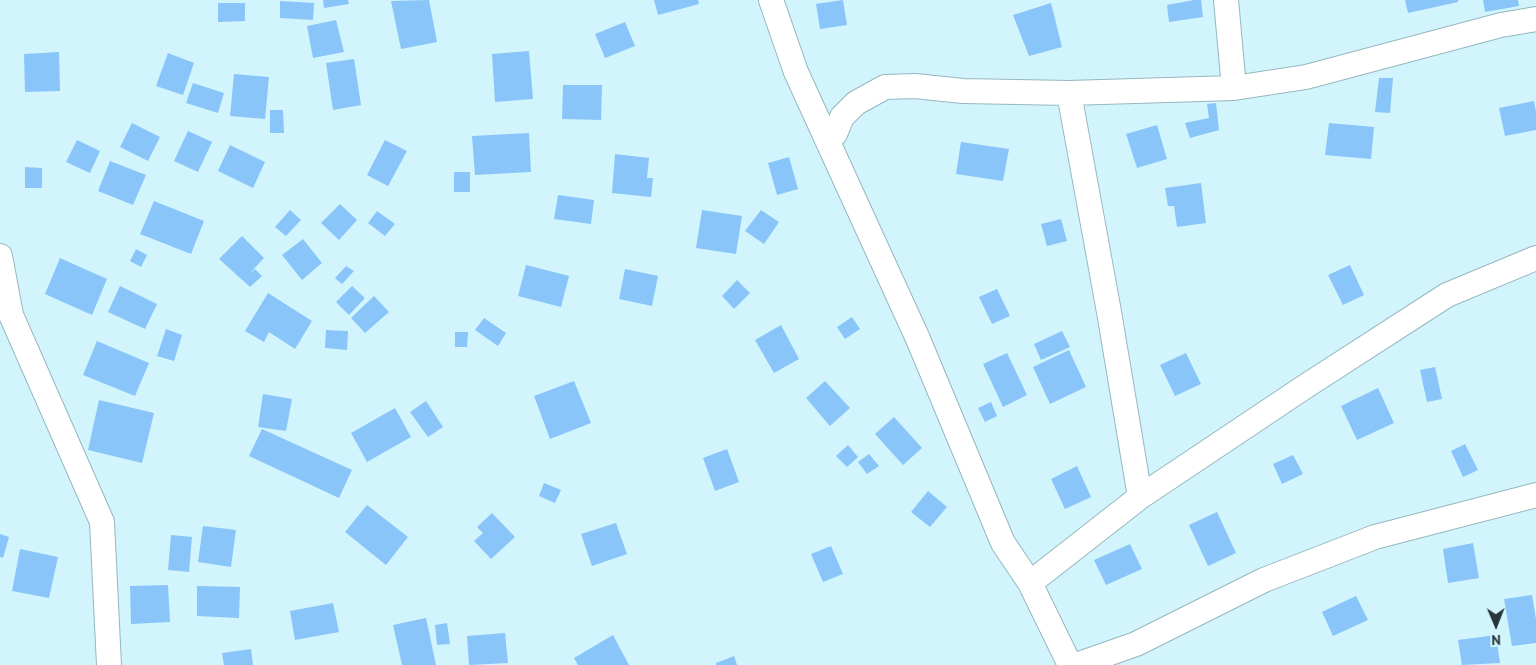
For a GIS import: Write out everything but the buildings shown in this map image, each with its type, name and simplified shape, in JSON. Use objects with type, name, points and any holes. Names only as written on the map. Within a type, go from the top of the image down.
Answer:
[{"type":"street","points":[[771,0],[796,72],[918,339],[1003,543],[1030,583],[1070,665]]},
{"type":"street","points":[[1226,0],[1234,88]]},
{"type":"street","points":[[826,140],[835,134],[842,117],[856,103],[885,88],[915,86],[963,91],[1069,94],[1234,88],[1306,77],[1501,25],[1536,19]]},
{"type":"street","points":[[1069,94],[1110,312],[1140,496]]},
{"type":"street","points":[[0,256],[11,315],[102,522],[110,665]]},
{"type":"street","points":[[1030,583],[1140,496],[1447,295],[1536,258]]},
{"type":"street","points":[[1076,665],[1136,644],[1264,580],[1375,537],[1536,495]]}]
